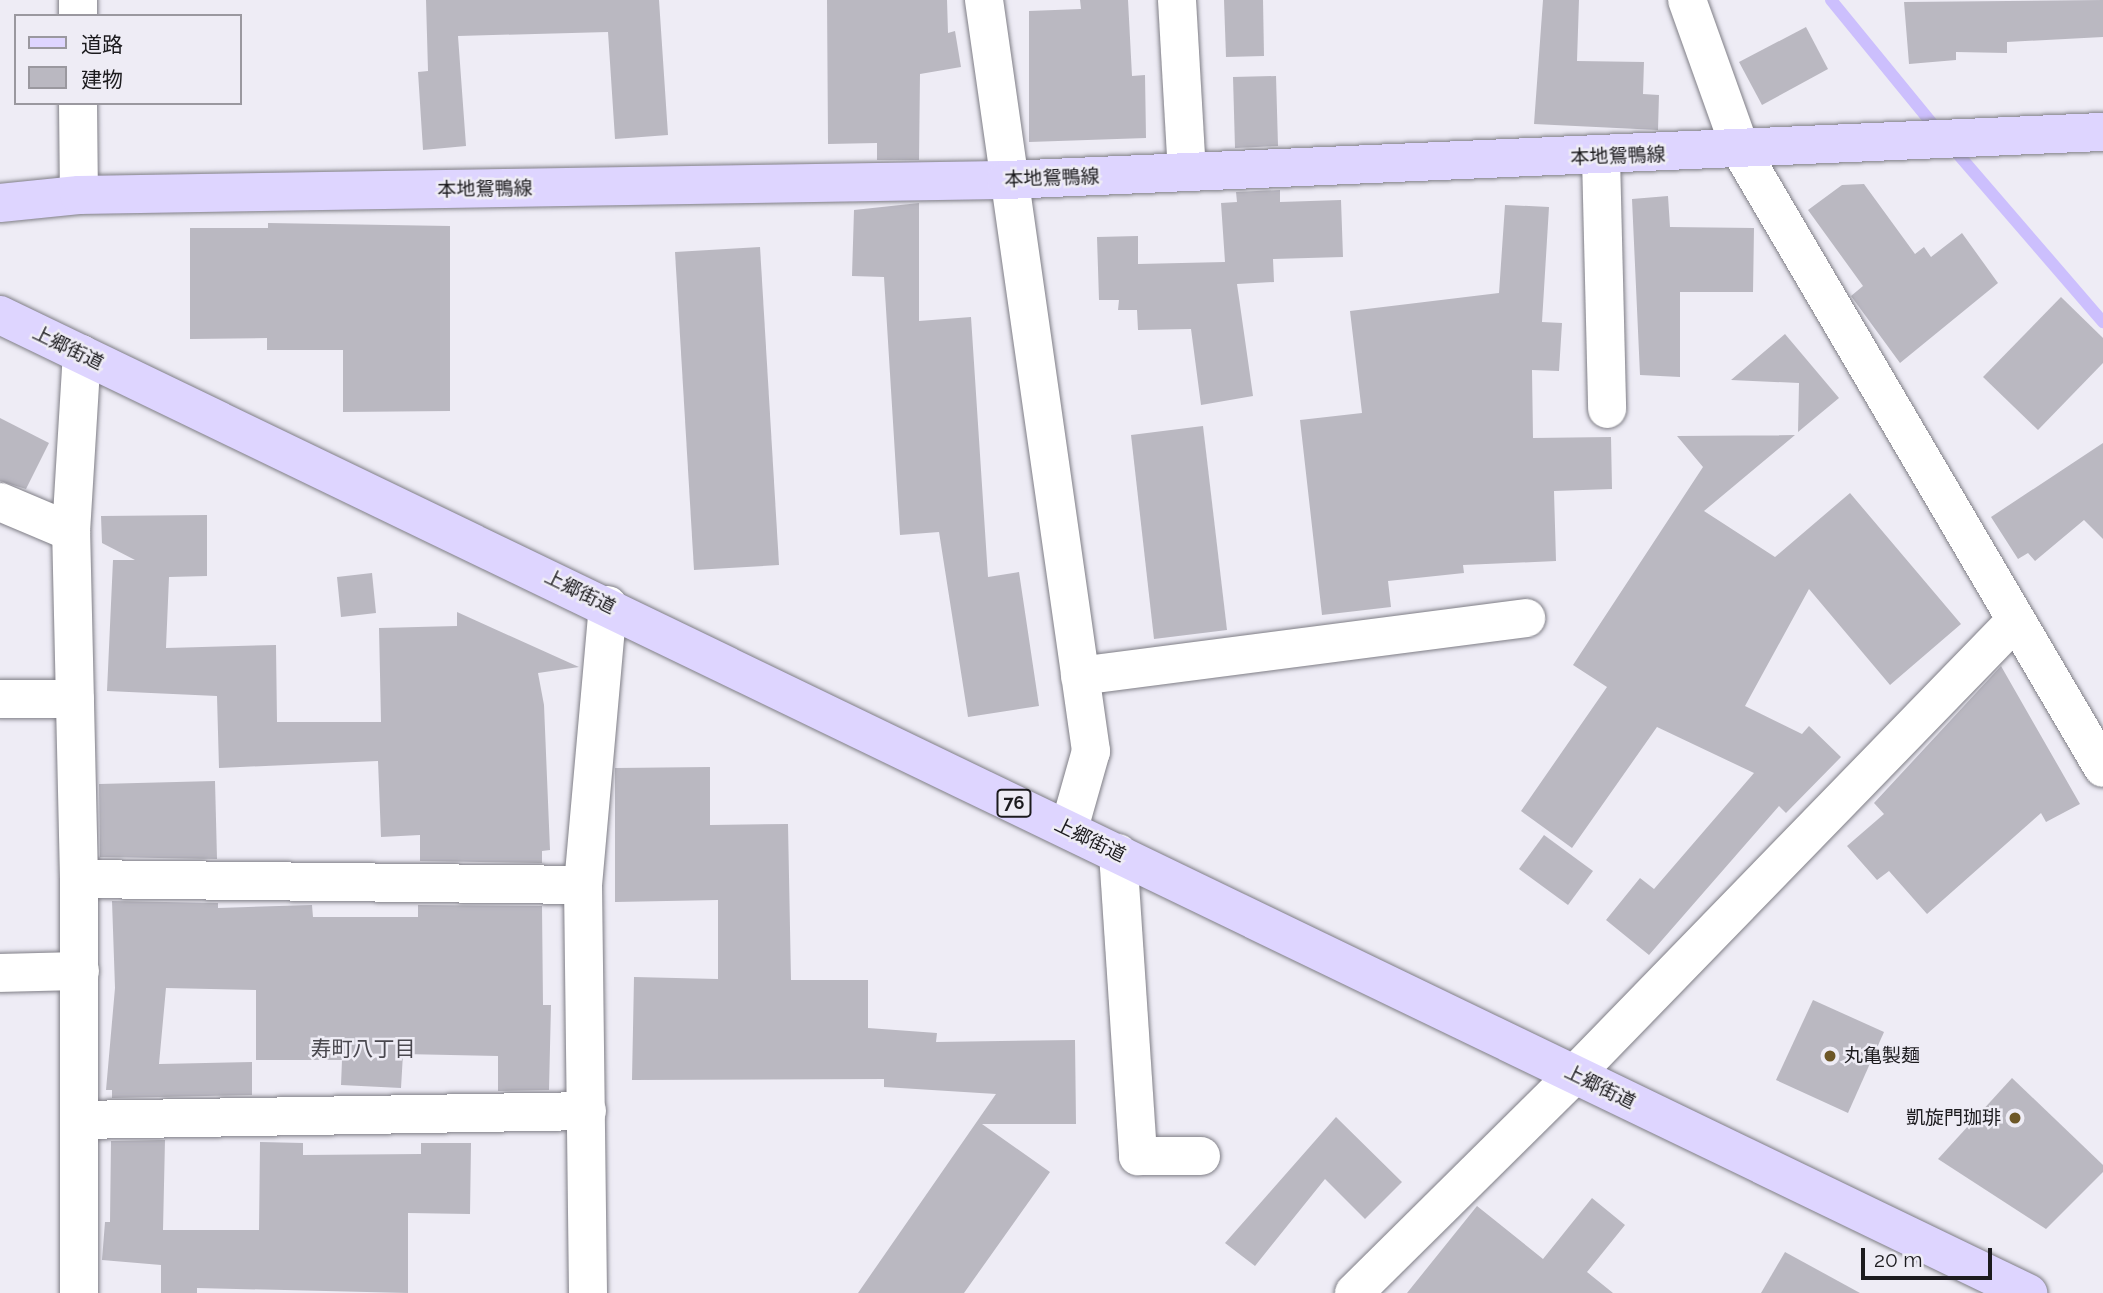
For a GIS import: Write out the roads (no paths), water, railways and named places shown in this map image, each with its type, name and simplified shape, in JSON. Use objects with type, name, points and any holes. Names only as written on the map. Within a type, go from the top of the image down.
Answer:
[{"type":"main road","name":"本地鴛鴨線","points":[[0,203],[79,195],[1006,180],[1741,151],[2103,132]]},
{"type":"main road","name":"上郷街道","points":[[0,315],[608,605],[2028,1293]]},
{"type":"street","points":[[984,0],[1006,180],[1091,751],[1069,829]]},
{"type":"street","points":[[1177,0],[1187,172]]},
{"type":"street","points":[[1687,0],[1741,151],[2103,768]]},
{"type":"street","points":[[78,105],[79,195]]},
{"type":"street","points":[[1601,157],[1607,409]]},
{"type":"street","points":[[79,1293],[79,879],[71,532],[82,354]]},
{"type":"street","points":[[0,502],[71,532]]},
{"type":"street","points":[[589,1293],[583,885],[608,605]]},
{"type":"street","points":[[1080,676],[1527,618]]},
{"type":"street","points":[[1354,1293],[1575,1074],[2015,621]]},
{"type":"street","points":[[0,699],[75,699]]},
{"type":"street","points":[[1118,853],[1138,1156],[1201,1156]]},
{"type":"street","points":[[79,879],[583,885]]},
{"type":"street","points":[[0,973],[79,971]]},
{"type":"street","points":[[79,1120],[587,1111]]},
{"type":"waterway","points":[[1831,0],[1939,132]]},
{"type":"waterway","points":[[1951,146],[2103,322]]},
{"type":"place","name":"丸亀製麺","points":[[1830,1056]]},
{"type":"place","name":"凱旋門珈琲","points":[[2015,1118]]},
{"type":"district","name":"寿町八丁目","points":[[363,1049]]}]
